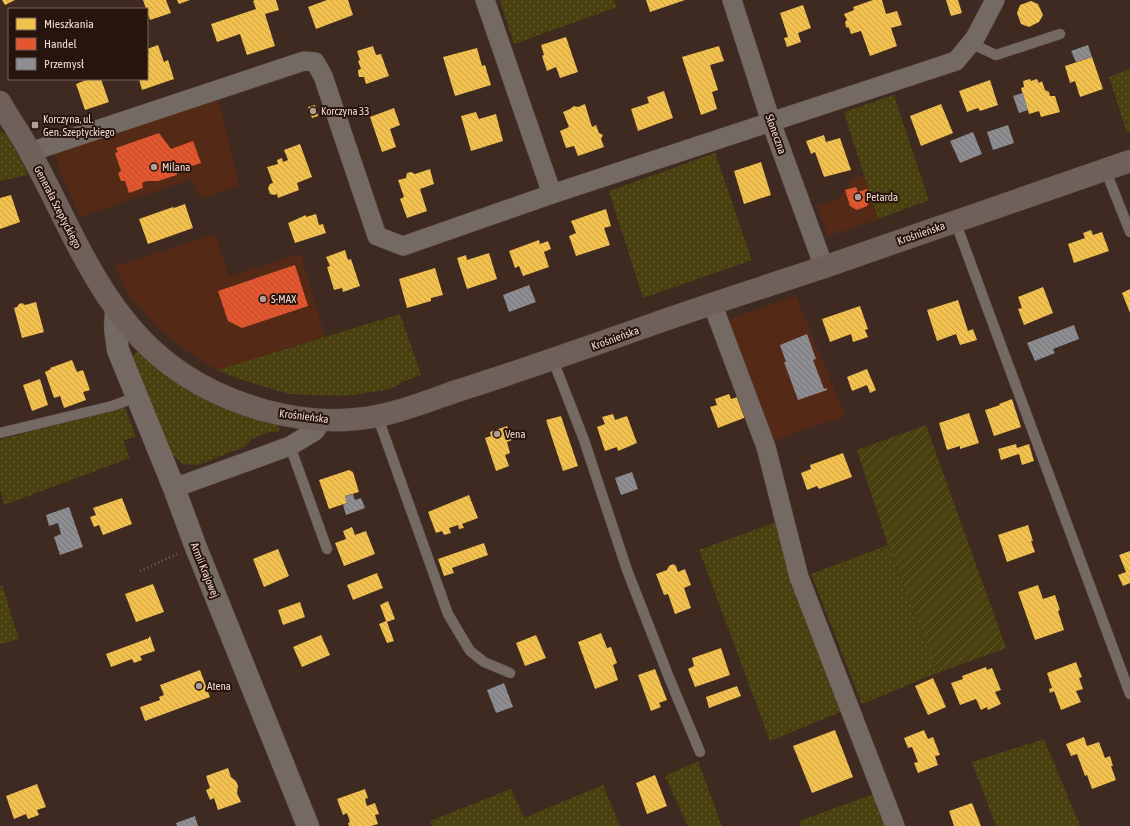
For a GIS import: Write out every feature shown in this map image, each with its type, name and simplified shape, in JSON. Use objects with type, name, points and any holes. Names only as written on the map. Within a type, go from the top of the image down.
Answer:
[{"type":"main road","name":"Generała Szeptyckiego","points":[[0,102],[30,152],[96,281],[116,311]]},
{"type":"main road","name":"Krośnieńska","points":[[116,311],[143,341],[159,356],[197,383],[242,403],[267,411],[322,420],[358,419],[391,413],[553,360],[712,303],[1130,161]]},
{"type":"street","points":[[485,0],[552,194]]},
{"type":"street","name":"Słoneczna","points":[[732,0],[771,122],[824,266]]},
{"type":"street","points":[[30,152],[304,61],[315,62],[323,76],[377,236],[403,246],[552,194],[956,61],[975,38],[995,0]]},
{"type":"street","points":[[712,303],[766,447],[799,577],[895,826]]},
{"type":"street","name":"Armii Krajowej","points":[[116,311],[115,328],[118,350],[308,826]]},
{"type":"street","points":[[174,488],[290,446],[316,431],[322,420]]},
{"type":"lane","points":[[970,43],[996,55],[1060,34]]},
{"type":"lane","points":[[1105,169],[1130,232]]},
{"type":"lane","points":[[955,221],[1130,694]]},
{"type":"lane","points":[[553,360],[584,440],[627,570],[700,752]]},
{"type":"lane","points":[[0,433],[112,406],[137,397]]},
{"type":"lane","points":[[377,415],[448,614],[470,651],[484,662],[510,673]]},
{"type":"lane","points":[[290,446],[327,549]]},
{"type":"path","points":[[140,571],[195,545]]},
{"type":"shaded area","points":[[500,0],[614,0],[617,7],[514,44]]},
{"type":"shaded area","points":[[1130,69],[1130,132],[1127,133],[1109,77]]},
{"type":"shaded area","points":[[894,95],[929,200],[878,219],[844,112]]},
{"type":"shaded area","points":[[218,96],[239,185],[201,199],[191,179],[80,217],[54,154]]},
{"type":"shaded area","points":[[0,131],[8,136],[28,175],[0,181]]},
{"type":"shaded area","points":[[715,153],[752,260],[643,298],[609,191]]},
{"type":"shaded area","points":[[864,175],[878,219],[828,236],[817,206],[840,198],[853,178]]},
{"type":"shaded area","points":[[215,234],[229,276],[301,254],[325,337],[217,370],[181,347],[155,325],[127,293],[115,266]]},
{"type":"shaded area","points":[[796,296],[845,416],[773,441],[727,320]]},
{"type":"shaded area","points":[[400,314],[421,375],[402,382],[391,389],[345,396],[289,394],[236,378],[217,370]]},
{"type":"shaded area","points":[[136,352],[142,353],[276,423],[280,428],[278,432],[269,432],[252,439],[244,447],[198,465],[183,464],[171,453],[132,358]]},
{"type":"shaded area","points":[[124,405],[136,437],[123,440],[130,458],[4,505],[0,489],[0,440]]},
{"type":"shaded area","points":[[926,425],[1006,648],[937,673],[888,545],[857,450]]},
{"type":"shaded area","points":[[779,521],[845,710],[770,741],[699,550]]},
{"type":"shaded area","points":[[888,545],[937,673],[862,704],[811,574]]},
{"type":"shaded area","points":[[2,585],[19,639],[0,644],[0,586]]},
{"type":"shaded area","points":[[1044,739],[1080,826],[996,826],[972,762]]},
{"type":"shaded area","points":[[698,761],[722,826],[688,826],[665,776]]},
{"type":"shaded area","points":[[603,785],[620,826],[432,826],[430,821],[511,789],[524,818]]},
{"type":"shaded area","points":[[877,793],[889,826],[801,826],[799,821]]},
{"type":"building: Mieszkania","points":[[2,0],[15,0],[5,5]]},
{"type":"building: Mieszkania","points":[[143,0],[166,0],[171,13],[150,20],[148,8],[146,8]]},
{"type":"building: Mieszkania","points":[[177,0],[190,0],[179,4]]},
{"type":"building: Mieszkania","points":[[276,0],[279,10],[265,14],[275,46],[247,55],[240,34],[217,42],[211,24],[256,9],[253,1]]},
{"type":"building: Mieszkania","points":[[327,0],[348,0],[353,15],[316,29],[308,7]]},
{"type":"building: Mieszkania","points":[[646,0],[685,0],[650,12]]},
{"type":"building: Mieszkania","points":[[873,0],[882,0],[886,14],[897,11],[902,25],[891,28],[897,46],[870,56],[861,31],[851,34],[849,28],[846,27],[845,22],[847,20],[844,14],[854,10],[853,7]]},
{"type":"building: Mieszkania","points":[[946,0],[958,0],[962,13],[951,16]]},
{"type":"building: Mieszkania","points":[[1031,1],[1038,4],[1043,15],[1039,22],[1029,27],[1021,24],[1017,13],[1020,5]]},
{"type":"building: Mieszkania","points":[[803,5],[811,28],[798,33],[801,42],[787,47],[784,38],[788,37],[780,13]]},
{"type":"building: Mieszkania","points":[[566,37],[578,72],[560,78],[556,67],[547,71],[542,56],[544,55],[541,45]]},
{"type":"building: Mieszkania","points":[[158,45],[164,62],[168,60],[174,79],[142,90],[139,80],[148,80],[148,49]]},
{"type":"building: Mieszkania","points":[[373,46],[376,55],[381,54],[389,76],[366,84],[364,77],[359,77],[358,70],[361,69],[357,51]]},
{"type":"building: Mieszkania","points":[[719,46],[724,61],[710,65],[718,90],[712,92],[717,109],[701,115],[682,57]]},
{"type":"building: Mieszkania","points":[[477,48],[482,66],[485,65],[491,85],[455,96],[443,57]]},
{"type":"building: Mieszkania","points":[[1092,57],[1103,89],[1080,97],[1075,81],[1070,83],[1065,66]]},
{"type":"building: Mieszkania","points":[[1030,79],[1031,81],[1037,79],[1039,83],[1042,81],[1045,90],[1049,92],[1050,96],[1055,96],[1060,112],[1041,117],[1039,111],[1029,114],[1021,88],[1024,87],[1023,81]]},
{"type":"building: Mieszkania","points":[[86,80],[101,80],[109,102],[85,110],[76,84]]},
{"type":"building: Mieszkania","points":[[990,80],[998,105],[980,111],[978,108],[967,112],[959,91]]},
{"type":"building: Mieszkania","points":[[664,91],[673,118],[638,131],[631,109],[649,103],[647,97]]},
{"type":"building: Mieszkania","points":[[585,104],[592,127],[596,125],[599,133],[603,135],[601,139],[604,147],[578,156],[574,146],[566,148],[560,131],[569,127],[563,112],[574,106],[578,107]]},
{"type":"building: Mieszkania","points":[[941,104],[953,133],[921,146],[910,116]]},
{"type":"building: Mieszkania","name":"Korczyna 33","points":[[315,105],[318,116],[312,118],[308,107]]},
{"type":"building: Mieszkania","points":[[394,108],[400,125],[390,129],[396,147],[382,152],[370,117]]},
{"type":"building: Mieszkania","points":[[476,112],[479,119],[496,114],[503,141],[471,151],[461,116]]},
{"type":"building: Mieszkania","points":[[824,135],[826,142],[840,138],[851,170],[824,177],[815,152],[811,154],[806,141]]},
{"type":"building: Mieszkania","points":[[300,144],[312,177],[297,183],[299,190],[278,198],[277,194],[270,194],[268,188],[270,184],[273,183],[267,167],[278,164],[277,160],[282,158],[283,162],[288,160],[284,150]]},
{"type":"building: Mieszkania","points":[[761,162],[771,195],[744,204],[734,171]]},
{"type":"building: Mieszkania","points":[[430,169],[434,184],[420,189],[427,211],[407,218],[400,199],[404,197],[398,180],[406,178],[407,173],[411,172],[415,174]]},
{"type":"building: Mieszkania","points":[[11,195],[20,222],[0,229],[0,198]]},
{"type":"building: Mieszkania","points":[[185,204],[193,228],[148,244],[139,219]]},
{"type":"building: Mieszkania","points":[[606,209],[611,226],[604,228],[610,245],[576,256],[569,236],[576,233],[571,221]]},
{"type":"building: Mieszkania","points":[[316,214],[319,225],[323,224],[326,233],[295,243],[288,223],[306,215],[306,217]]},
{"type":"building: Mieszkania","points":[[1091,230],[1093,235],[1102,232],[1109,251],[1074,263],[1068,244],[1085,238],[1083,233]]},
{"type":"building: Mieszkania","points":[[539,240],[540,244],[548,241],[551,249],[544,252],[549,267],[523,276],[519,266],[515,268],[509,251]]},
{"type":"building: Mieszkania","points":[[345,250],[348,260],[351,259],[360,286],[343,292],[342,288],[334,290],[327,267],[330,266],[326,257]]},
{"type":"building: Mieszkania","points":[[489,253],[497,279],[467,289],[457,258],[466,255],[467,260]]},
{"type":"building: Mieszkania","points":[[435,268],[443,295],[431,298],[431,301],[407,308],[399,279]]},
{"type":"building: Mieszkania","points":[[1043,287],[1053,313],[1024,325],[1018,309],[1022,308],[1018,297]]},
{"type":"building: Mieszkania","points":[[1130,289],[1130,313],[1122,293]]},
{"type":"building: Mieszkania","points":[[958,300],[968,331],[973,329],[977,340],[960,345],[956,334],[937,341],[927,310]]},
{"type":"building: Mieszkania","points":[[36,302],[44,332],[22,338],[14,308],[22,303],[25,305]]},
{"type":"building: Mieszkania","points":[[860,306],[868,329],[865,330],[868,337],[853,342],[851,334],[830,342],[822,319]]},
{"type":"building: Mieszkania","points":[[72,360],[77,372],[83,370],[90,390],[83,392],[86,400],[64,408],[60,396],[54,398],[45,372],[51,369],[50,368]]},
{"type":"building: Mieszkania","points":[[867,369],[876,390],[870,393],[867,385],[852,391],[847,377]]},
{"type":"building: Mieszkania","points":[[40,379],[48,405],[32,411],[23,385]]},
{"type":"building: Mieszkania","points":[[729,394],[731,399],[741,396],[749,416],[718,428],[710,407],[717,405],[715,399]]},
{"type":"building: Mieszkania","points":[[1012,399],[1021,427],[994,436],[985,410]]},
{"type":"building: Mieszkania","points":[[969,413],[979,443],[960,449],[960,446],[947,450],[939,423]]},
{"type":"building: Mieszkania","points":[[613,414],[615,420],[627,416],[637,443],[618,451],[617,447],[605,451],[597,427],[605,424],[602,417]]},
{"type":"building: Mieszkania","points":[[561,416],[578,466],[563,471],[546,420]]},
{"type":"building: Mieszkania","points":[[507,426],[512,440],[507,442],[510,453],[505,455],[509,466],[496,471],[485,438],[491,436],[490,432]]},
{"type":"building: Mieszkania","points":[[1016,444],[1017,448],[1029,444],[1034,461],[1022,465],[1019,454],[1001,460],[998,449]]},
{"type":"building: Mieszkania","points":[[843,453],[852,477],[819,489],[817,486],[807,490],[801,473],[811,469],[810,465]]},
{"type":"building: Mieszkania","points":[[349,470],[353,472],[359,492],[345,496],[347,503],[329,509],[319,480]]},
{"type":"building: Mieszkania","points":[[469,495],[478,518],[462,524],[464,528],[459,529],[458,525],[449,528],[451,533],[444,535],[442,531],[436,533],[428,512]]},
{"type":"building: Mieszkania","points":[[122,498],[132,524],[103,535],[99,525],[94,527],[90,517],[96,515],[93,508]]},
{"type":"building: Mieszkania","points":[[1028,525],[1035,552],[1007,562],[998,535]]},
{"type":"building: Mieszkania","points":[[352,527],[355,535],[366,531],[375,554],[344,566],[335,543],[346,539],[343,531]]},
{"type":"building: Mieszkania","points":[[484,543],[488,555],[452,568],[454,573],[444,576],[438,559]]},
{"type":"building: Mieszkania","points":[[278,549],[289,576],[264,587],[253,559]]},
{"type":"building: Mieszkania","points":[[1130,551],[1130,583],[1123,586],[1118,575],[1126,572],[1119,555]]},
{"type":"building: Mieszkania","points":[[673,564],[676,566],[678,572],[685,569],[691,585],[684,588],[691,608],[675,614],[668,594],[664,595],[656,574],[667,570],[669,566]]},
{"type":"building: Mieszkania","points":[[377,573],[383,588],[353,600],[347,585]]},
{"type":"building: Mieszkania","points":[[153,584],[164,612],[136,622],[125,594]]},
{"type":"building: Mieszkania","points":[[1038,585],[1043,599],[1055,595],[1064,630],[1035,640],[1018,592]]},
{"type":"building: Mieszkania","points":[[388,601],[395,619],[387,622],[394,641],[387,643],[379,624],[386,621],[380,605]]},
{"type":"building: Mieszkania","points":[[300,602],[305,617],[283,625],[278,610]]},
{"type":"building: Mieszkania","points":[[601,633],[607,648],[611,647],[617,663],[613,665],[618,680],[595,689],[578,642]]},
{"type":"building: Mieszkania","points":[[321,635],[330,655],[302,667],[293,647]]},
{"type":"building: Mieszkania","points":[[536,635],[546,658],[525,666],[516,643]]},
{"type":"building: Mieszkania","points":[[150,636],[155,651],[140,656],[142,660],[134,663],[132,659],[111,667],[106,654],[149,638]]},
{"type":"building: Mieszkania","points":[[721,648],[730,675],[695,687],[688,669],[694,666],[692,658]]},
{"type":"building: Mieszkania","points":[[1076,662],[1082,677],[1079,678],[1083,689],[1076,691],[1081,702],[1061,710],[1054,691],[1050,693],[1049,689],[1052,688],[1047,673]]},
{"type":"building: Mieszkania","points":[[986,667],[987,670],[992,668],[1001,690],[995,692],[1001,704],[988,710],[987,707],[981,710],[976,699],[960,705],[951,683],[963,679],[962,676]]},
{"type":"building: Mieszkania","points":[[655,669],[667,700],[659,703],[661,707],[651,711],[638,675]]},
{"type":"building: Mieszkania","points":[[200,670],[210,697],[145,721],[140,707],[160,700],[159,697],[164,695],[160,685]]},
{"type":"building: Mieszkania","points":[[933,678],[946,707],[928,715],[915,686]]},
{"type":"building: Mieszkania","points":[[737,686],[741,696],[709,708],[706,697]]},
{"type":"building: Mieszkania","points":[[835,730],[853,777],[812,793],[793,746]]},
{"type":"building: Mieszkania","points":[[924,730],[928,739],[933,737],[940,755],[935,756],[938,765],[918,773],[914,763],[918,762],[912,747],[908,748],[904,738]]},
{"type":"building: Mieszkania","points":[[1084,737],[1087,746],[1099,742],[1105,758],[1110,756],[1113,766],[1111,766],[1116,780],[1092,789],[1087,775],[1085,776],[1077,754],[1071,756],[1066,744]]},
{"type":"building: Mieszkania","points":[[228,768],[231,777],[236,781],[238,786],[237,793],[241,802],[218,810],[214,798],[210,800],[206,790],[210,788],[206,776]]},
{"type":"building: Mieszkania","points":[[655,775],[667,806],[647,814],[636,783]]},
{"type":"building: Mieszkania","points":[[37,784],[46,807],[37,810],[39,815],[28,819],[26,814],[14,819],[6,796]]},
{"type":"building: Mieszkania","points":[[365,789],[368,798],[365,799],[367,806],[375,803],[379,814],[375,815],[378,824],[371,826],[349,826],[348,823],[350,822],[347,813],[343,815],[337,799]]},
{"type":"building: Mieszkania","points":[[972,803],[981,826],[954,826],[949,811]]},
{"type":"building: Handel","name":"Milana","points":[[159,133],[171,149],[193,141],[201,163],[176,171],[177,175],[158,181],[147,181],[142,183],[143,188],[129,193],[125,181],[121,181],[118,173],[121,171],[115,153],[118,152],[116,148]]},
{"type":"building: Handel","points":[[856,187],[858,192],[867,189],[870,200],[867,206],[857,210],[850,206],[845,190]]},
{"type":"building: Handel","name":"S-MAX","points":[[295,265],[308,306],[242,328],[228,321],[218,291]]},
{"type":"building: Przemysł","points":[[1088,45],[1092,57],[1076,62],[1071,51]]},
{"type":"building: Przemysł","points":[[1023,93],[1028,110],[1019,113],[1013,96]]},
{"type":"building: Przemysł","points":[[1008,125],[1014,143],[993,150],[987,132]]},
{"type":"building: Przemysł","points":[[973,132],[982,154],[960,163],[950,141]]},
{"type":"building: Przemysł","points":[[529,285],[536,302],[509,312],[503,295]]},
{"type":"building: Przemysł","points":[[1074,325],[1079,339],[1053,349],[1055,353],[1035,361],[1027,343]]},
{"type":"building: Przemysł","points":[[807,334],[816,359],[813,360],[824,389],[827,388],[827,390],[798,400],[784,362],[786,362],[780,345]]},
{"type":"building: Przemysł","points":[[632,472],[638,489],[621,495],[615,478]]},
{"type":"building: Przemysł","points":[[353,494],[355,500],[361,498],[365,508],[346,515],[343,505],[347,503],[345,496]]},
{"type":"building: Przemysł","points":[[69,507],[83,547],[60,555],[54,537],[61,534],[58,523],[49,526],[46,515]]},
{"type":"building: Przemysł","points":[[504,683],[513,707],[496,713],[487,690]]},
{"type":"building: Przemysł","points":[[195,816],[198,826],[177,826],[176,823]]},
{"type":"place","name":"Korczyna 33","points":[[313,111]]},
{"type":"place","name":"Korczyna, ul. Gen. Szeptyckiego","points":[[35,125]]},
{"type":"place","name":"Milana","points":[[154,167]]},
{"type":"place","name":"Petarda","points":[[858,197]]},
{"type":"place","name":"S-MAX","points":[[263,299]]},
{"type":"place","name":"Vena","points":[[497,434]]},
{"type":"place","name":"Atena","points":[[199,686]]}]
